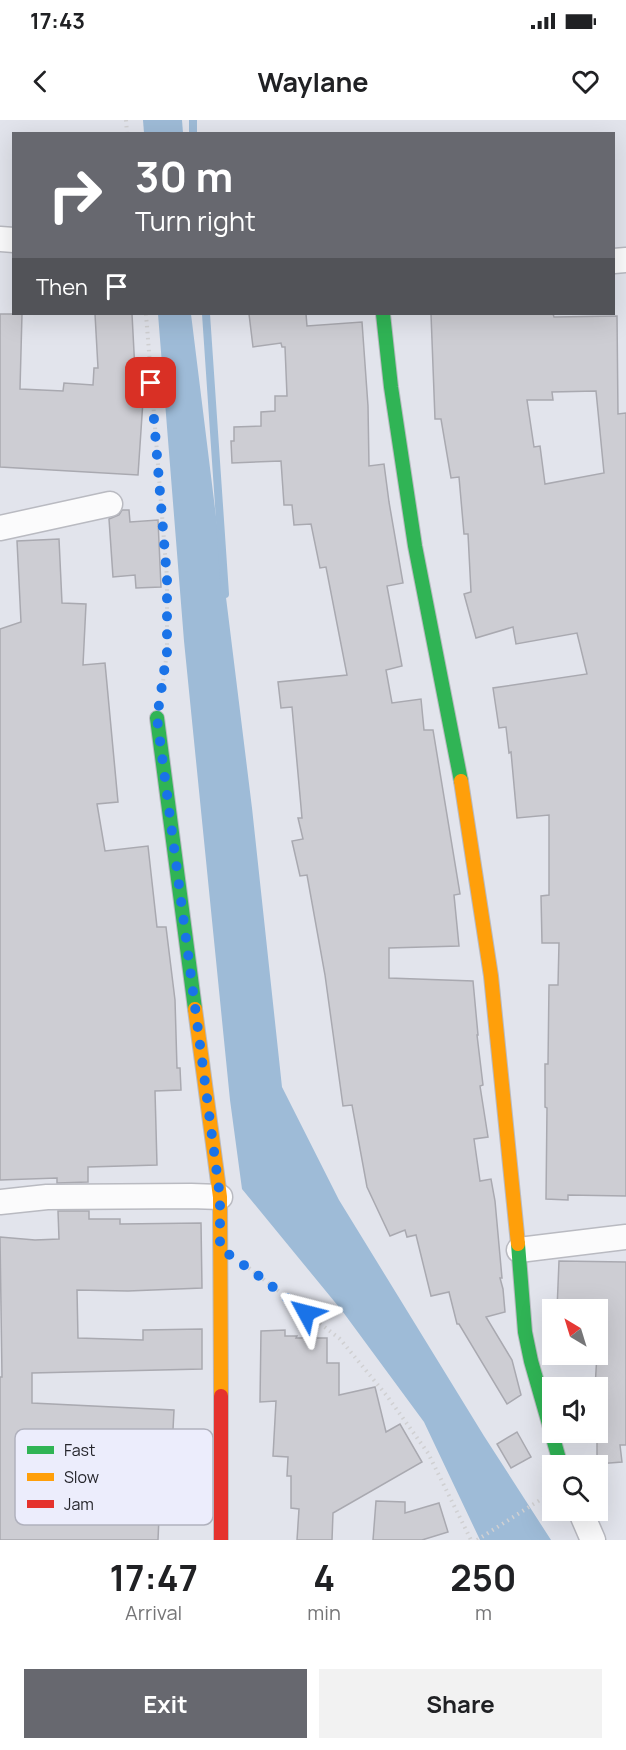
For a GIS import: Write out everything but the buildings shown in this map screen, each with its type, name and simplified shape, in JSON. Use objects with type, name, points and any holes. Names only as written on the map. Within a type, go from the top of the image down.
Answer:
[{"type":"street","points":[[383,315],[391,387],[415,546],[454,742],[481,909],[493,999],[519,1250],[525,1332],[557,1455]]},
{"type":"street","points":[[0,528],[110,504]]},
{"type":"street","points":[[157,718],[220,1197],[221,1540]]},
{"type":"street","points":[[0,1202],[47,1197],[220,1197]]},
{"type":"street","points":[[519,1250],[626,1237]]},
{"type":"street","points":[[585,1521],[593,1540]]},
{"type":"path","points":[[146,315],[167,578],[167,652],[157,718]]},
{"type":"path","points":[[220,1248],[321,1324],[350,1350],[387,1396],[428,1454],[471,1540]]},
{"type":"path","points":[[477,1540],[542,1500]]},
{"type":"water","points":[[143,120],[182,120],[183,132],[144,132]]},
{"type":"water","points":[[158,315],[191,315],[252,808],[282,1087],[339,1200],[484,1436],[551,1540],[480,1540],[424,1422],[343,1312],[242,1189],[230,1100],[184,641]]},
{"type":"waterway","points":[[193,120],[193,132]]},
{"type":"waterway","points":[[206,315],[225,594]]},
{"type":"traffic: fast","points":[[383,315],[391,387],[415,546],[461,781]]},
{"type":"traffic: fast","points":[[157,718],[195,1009]]},
{"type":"traffic: fast","points":[[518,1244],[525,1332],[558,1455]]},
{"type":"traffic: slow","points":[[461,781],[491,976],[518,1244]]},
{"type":"traffic: slow","points":[[195,1009],[220,1197],[221,1396]]},
{"type":"traffic: jam","points":[[221,1396],[221,1540]]},
{"type":"route","points":[[151,383],[167,578],[167,652],[157,718],[220,1197],[220,1248],[306,1313]]}]
